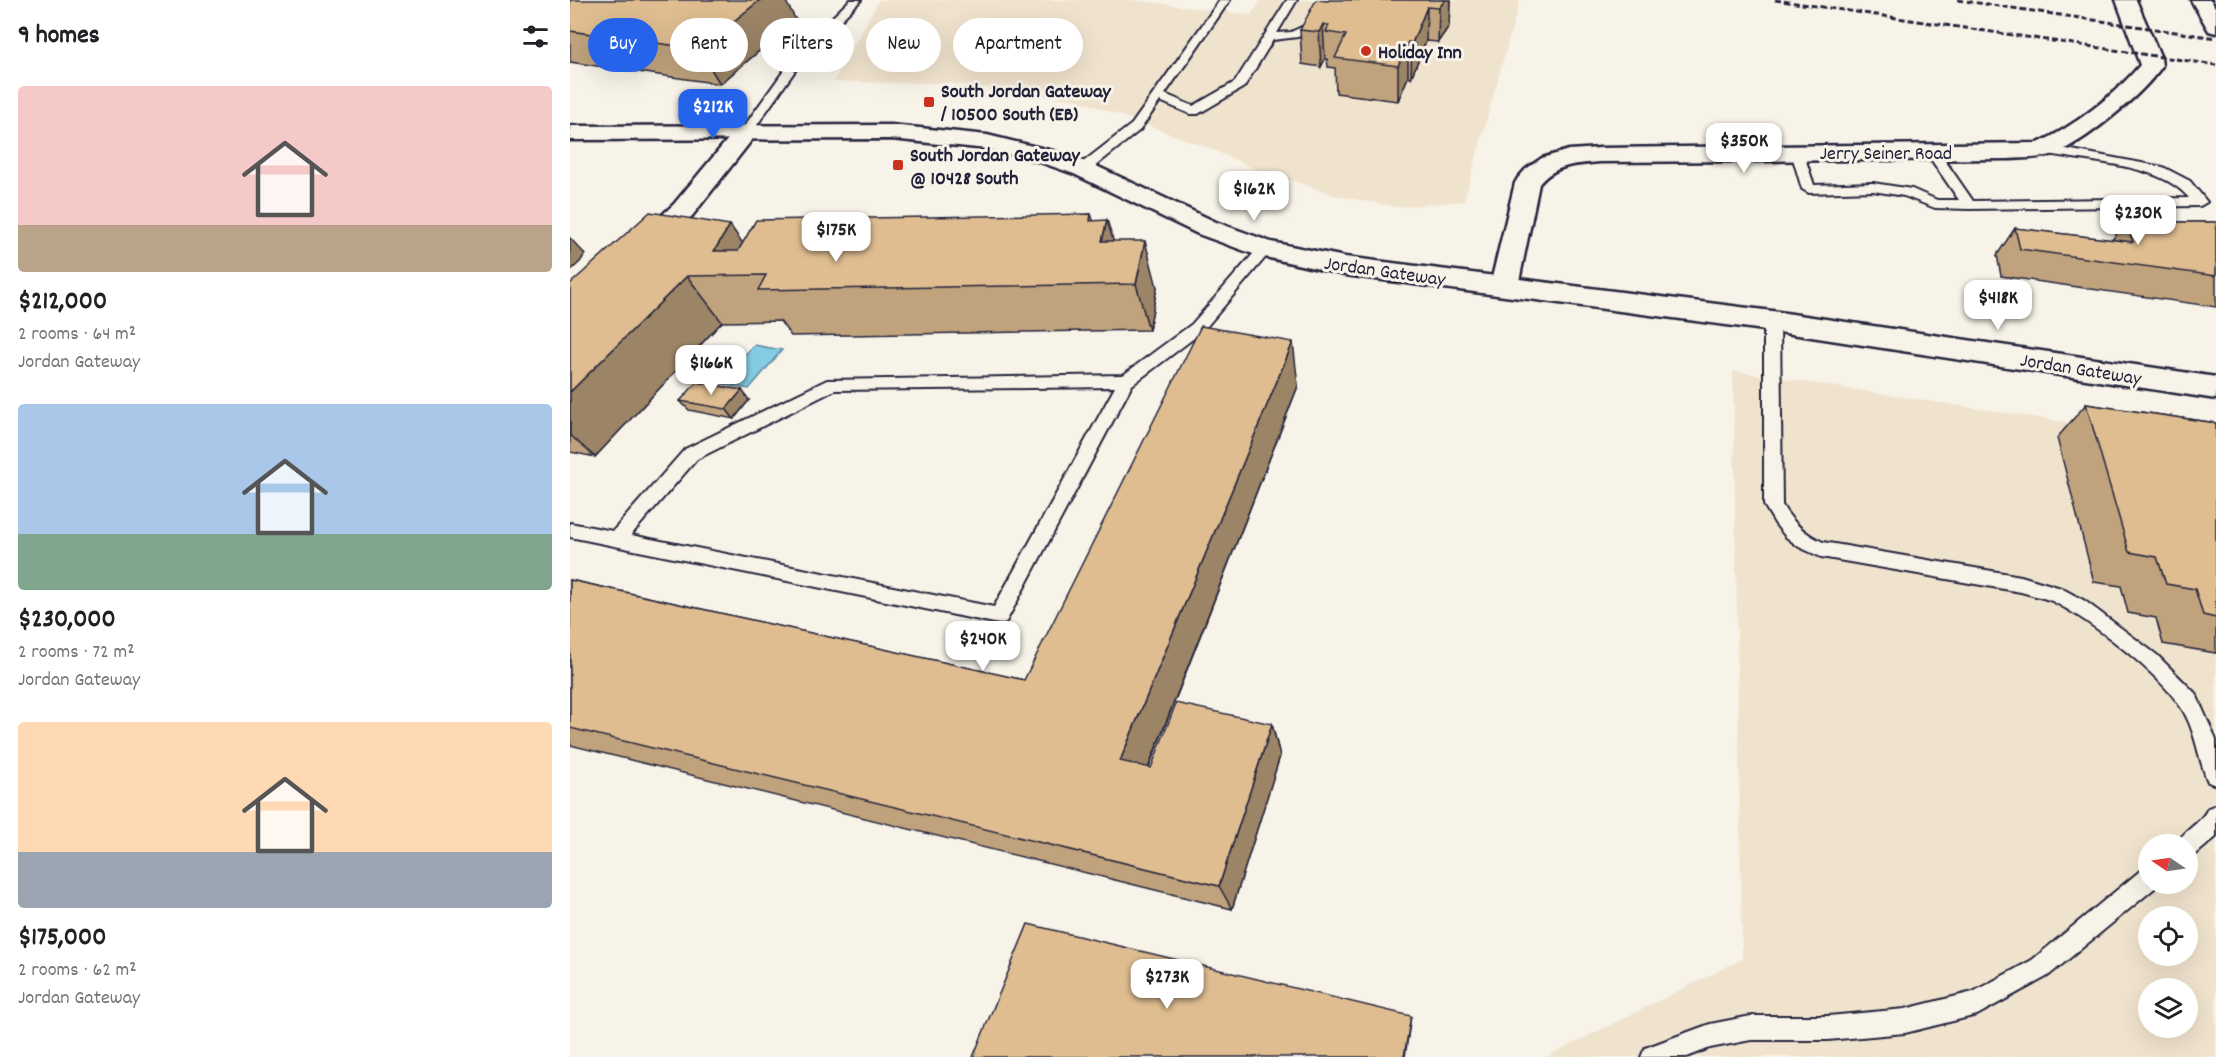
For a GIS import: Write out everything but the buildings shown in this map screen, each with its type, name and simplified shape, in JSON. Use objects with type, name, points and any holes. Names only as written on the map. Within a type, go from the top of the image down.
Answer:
[{"type":"main road","name":"Jerry Seiner Road","points":[[1504,286],[1527,183],[1535,171],[1551,162],[1600,155],[2045,149],[2067,137],[2140,80],[2151,66],[2150,58],[2126,0]]},
{"type":"main road","points":[[2200,0],[2216,27]]},
{"type":"main road","points":[[622,266],[683,210],[746,132]]},
{"type":"main road","name":"Jordan Gateway","points":[[570,133],[891,132],[956,137],[1017,148],[1083,170],[1207,228],[1265,249],[1345,266],[1772,321],[2216,388]]},
{"type":"lane","points":[[746,132],[809,44],[855,0]]},
{"type":"lane","points":[[1083,170],[1136,127],[1225,0]]},
{"type":"lane","points":[[1159,96],[1194,111],[1240,84],[1292,0]]},
{"type":"lane","points":[[1269,37],[1294,35],[1310,26]]},
{"type":"lane","points":[[1797,152],[1809,189],[1873,187],[1907,192],[1935,204],[2200,202],[2185,184],[2158,170],[2045,149]]},
{"type":"lane","points":[[1932,152],[1969,205]]},
{"type":"lane","points":[[570,530],[999,616],[1126,381],[1197,328],[1265,249]]},
{"type":"lane","points":[[1772,321],[1773,506],[1788,530],[1803,541],[1821,549],[2021,584],[2042,589],[2082,609],[2172,681],[2188,700],[2199,721],[2216,775]]},
{"type":"lane","points":[[616,540],[691,454],[833,384],[1126,381]]},
{"type":"lane","points":[[2198,838],[2210,828],[2216,816]]},
{"type":"lane","points":[[1654,1057],[1710,1036],[1751,1028],[1828,1028],[1905,1021],[1977,1003],[2040,968],[2138,887]]},
{"type":"shaded area","points":[[879,0],[1133,0],[1251,15],[1261,0],[1520,0],[1464,201],[1397,207],[1337,196],[1251,167],[1206,147],[1078,100],[950,83],[833,82],[839,72],[854,72],[854,45],[866,23],[866,72],[941,72],[941,18],[869,18]]},
{"type":"shaded area","points":[[1733,371],[2216,445],[2216,1057],[1546,1057],[1742,959]]},
{"type":"water","points":[[754,345],[782,350],[749,389],[719,383]]},
{"type":"railway","points":[[1775,0],[2216,65]]},
{"type":"railway","points":[[1958,0],[2216,38]]},
{"type":"place","name":"Holiday Inn","points":[[1366,51]]},
{"type":"place","name":"South Jordan Gateway / 10500 South (EB)","points":[[929,102]]},
{"type":"place","name":"South Jordan Gateway @ 10428 South","points":[[898,165]]}]
